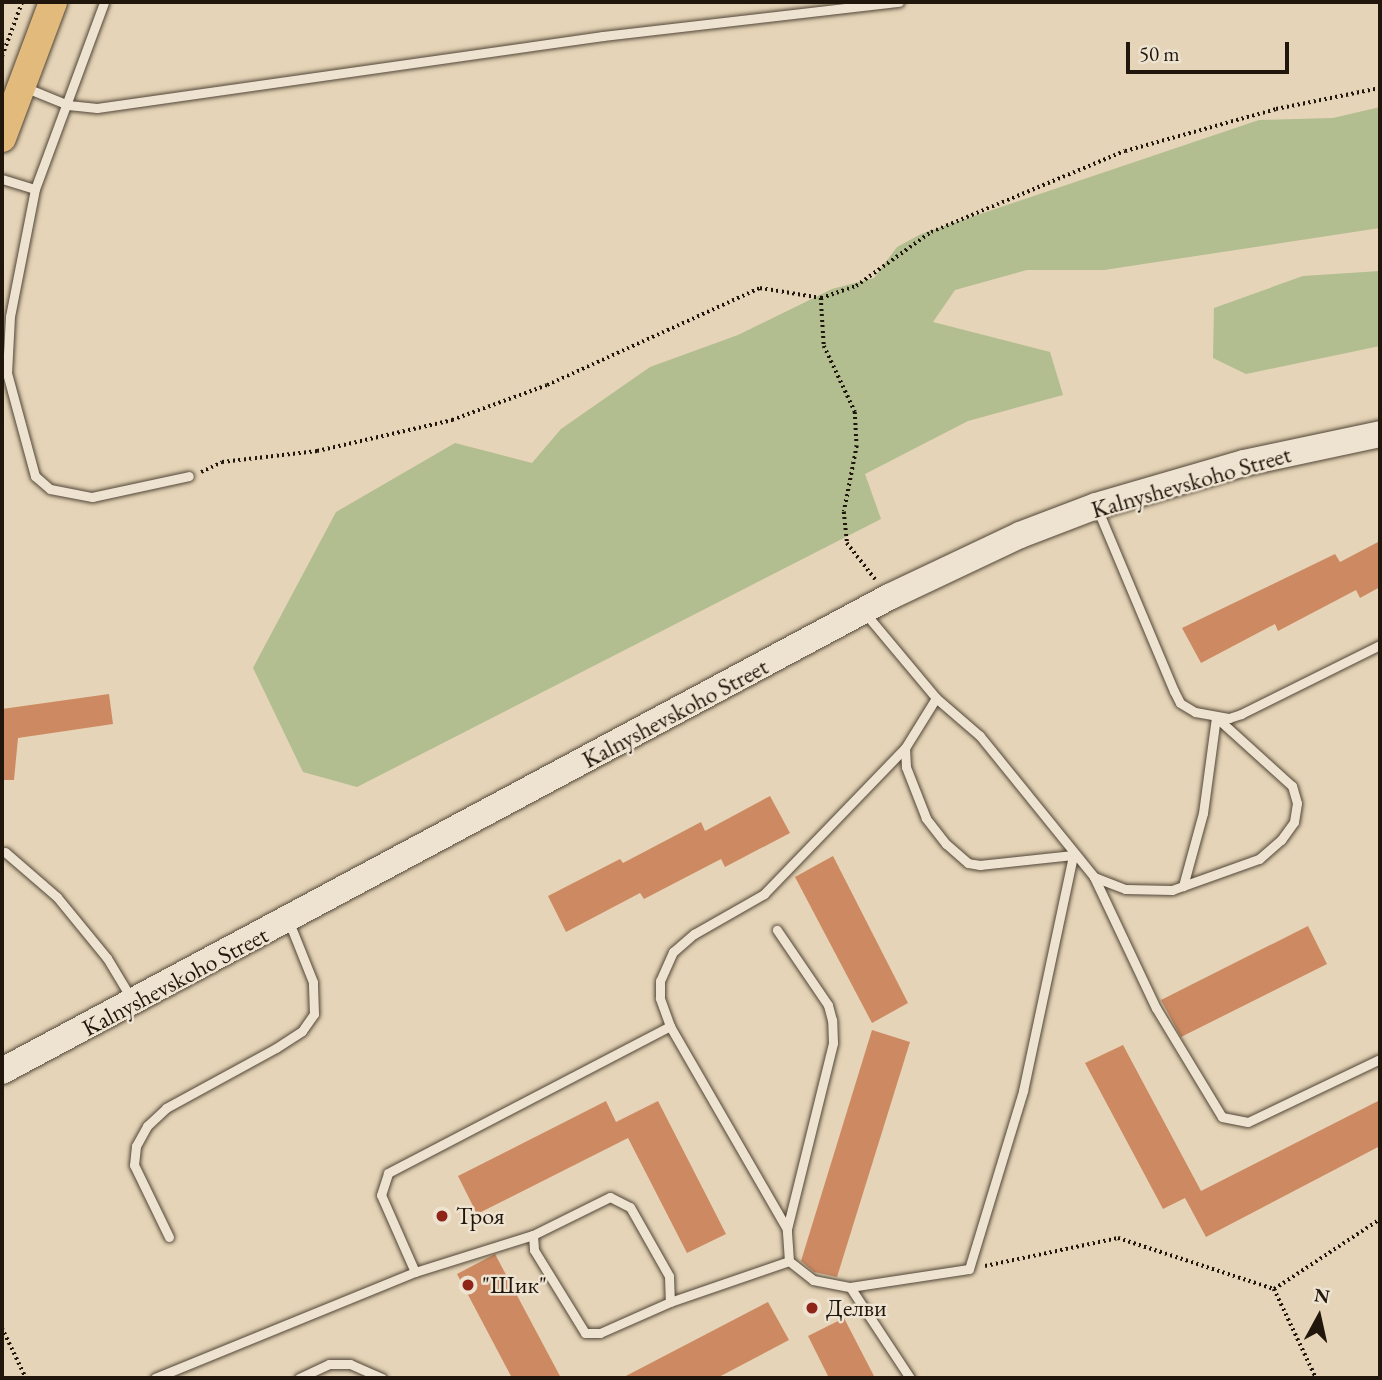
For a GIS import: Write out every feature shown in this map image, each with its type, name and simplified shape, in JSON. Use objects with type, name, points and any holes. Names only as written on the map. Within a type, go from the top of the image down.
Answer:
[{"type":"main road","points":[[2,138],[53,2]]},
{"type":"street","name":"Kalnyshevskoho Street","points":[[2,1071],[288,921],[889,597],[1020,536],[1096,506],[1244,463],[1380,434]]},
{"type":"lane","points":[[104,2],[35,189],[10,316],[7,373],[35,476],[50,489],[92,497],[189,477]]},
{"type":"lane","points":[[22,87],[68,105],[121,105],[603,36],[899,2]]},
{"type":"lane","points":[[2,179],[35,189]]},
{"type":"lane","points":[[1094,877],[1125,889],[1183,886],[1259,859],[1294,822],[1297,803],[1292,786],[1216,717],[1180,704],[1096,506]]},
{"type":"lane","points":[[864,611],[936,698],[980,736],[1073,855],[1094,877],[1156,1008],[1222,1116],[1248,1122],[1380,1059]]},
{"type":"lane","points":[[1216,717],[1241,714],[1380,645]]},
{"type":"lane","points":[[787,1229],[670,1027],[660,981],[673,952],[694,934],[764,894],[905,748],[936,698]]},
{"type":"lane","points":[[1183,886],[1203,813],[1216,717]]},
{"type":"lane","points":[[905,748],[906,767],[926,818],[968,863],[993,865],[1073,855]]},
{"type":"lane","points":[[5,852],[57,897],[107,958],[134,1003]]},
{"type":"lane","points":[[777,930],[828,1005],[833,1043],[787,1229],[789,1261],[813,1280],[850,1287],[969,1269],[1023,1091],[1073,855]]},
{"type":"lane","points":[[169,1237],[134,1165],[136,1146],[147,1126],[166,1108],[302,1031],[313,1014],[313,982],[288,921]]},
{"type":"lane","points":[[415,1272],[381,1195],[388,1173],[670,1027]]},
{"type":"lane","points":[[155,1378],[415,1272],[533,1235],[610,1197],[620,1198],[631,1207],[665,1266],[672,1284],[670,1302]]},
{"type":"lane","points":[[533,1235],[534,1250],[585,1333],[600,1333],[670,1302],[789,1261]]},
{"type":"lane","points":[[850,1287],[910,1378]]},
{"type":"lane","points":[[299,1378],[329,1364],[350,1364],[382,1378]]},
{"type":"path","points":[[2,56],[22,2]]},
{"type":"path","points":[[189,477],[222,463],[317,451],[452,420],[547,385],[760,288],[821,298],[856,286],[931,232],[1125,151],[1276,110],[1380,88]]},
{"type":"path","points":[[821,298],[824,346],[855,412],[857,446],[845,512],[847,542],[889,597]]},
{"type":"path","points":[[1274,1289],[1380,1219]]},
{"type":"path","points":[[969,1269],[1118,1238],[1274,1289],[1316,1378]]},
{"type":"path","points":[[2,1328],[26,1378]]},
{"type":"green space","points":[[1380,107],[1380,228],[1104,270],[1027,270],[955,290],[933,322],[1050,352],[1063,395],[968,421],[865,474],[881,519],[357,787],[303,772],[253,668],[336,512],[455,443],[532,463],[561,429],[650,367],[738,335],[832,289],[874,278],[897,247],[921,234],[1259,120],[1333,118]]},
{"type":"green space","points":[[1380,271],[1380,346],[1246,374],[1213,358],[1214,308],[1303,276]]},
{"type":"building","points":[[1380,541],[1380,587],[1360,598],[1356,590],[1278,631],[1275,624],[1201,663],[1182,628],[1335,554],[1340,562]]},
{"type":"building","points":[[109,694],[113,724],[18,738],[14,780],[2,780],[2,709]]},
{"type":"building","points":[[770,796],[790,833],[725,867],[721,859],[644,899],[640,893],[566,932],[548,896],[620,859],[623,863],[701,822],[705,831]]},
{"type":"building","points":[[833,856],[908,1003],[872,1023],[795,877]]},
{"type":"building","points":[[1308,926],[1327,964],[1181,1037],[1161,1000]]},
{"type":"building","points":[[872,1030],[910,1042],[837,1277],[814,1272],[801,1261]]},
{"type":"building","points":[[1123,1045],[1201,1191],[1380,1100],[1380,1146],[1206,1237],[1185,1198],[1163,1209],[1085,1063]]},
{"type":"building","points":[[606,1101],[616,1122],[658,1101],[726,1234],[687,1253],[628,1138],[477,1214],[458,1176]]},
{"type":"building","points":[[495,1254],[561,1378],[512,1378],[457,1274]]},
{"type":"building","points":[[768,1302],[789,1340],[717,1378],[622,1378]]},
{"type":"building","points":[[844,1318],[875,1378],[829,1378],[808,1336]]},
{"type":"place","name":"Троя","points":[[442,1216]]},
{"type":"place","name":"\"Шик\"","points":[[468,1285]]},
{"type":"place","name":"Делви","points":[[812,1308]]}]
